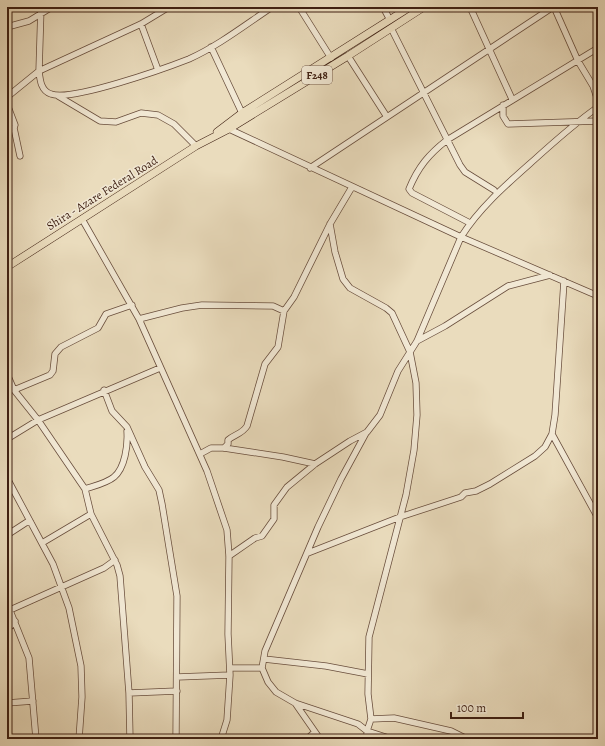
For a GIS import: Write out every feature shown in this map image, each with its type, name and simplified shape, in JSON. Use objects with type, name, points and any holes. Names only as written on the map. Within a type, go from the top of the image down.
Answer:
[{"type":"main road","name":"Shira - Azare Federal Road","points":[[209,139],[242,113],[410,7]]},
{"type":"main road","name":"Shira - Azare Federal Road","points":[[7,267],[196,146],[230,129],[424,7]]},
{"type":"street","points":[[41,7],[39,71],[44,89],[50,94],[58,96],[100,121],[116,122],[141,113],[158,115],[174,124],[196,146]]},
{"type":"street","points":[[7,27],[28,21],[52,7]]},
{"type":"street","points":[[7,97],[39,71],[141,24],[169,7]]},
{"type":"street","points":[[58,96],[86,92],[131,80],[189,59],[211,47],[272,7]]},
{"type":"street","points":[[299,7],[331,58]]},
{"type":"street","points":[[383,7],[390,20]]},
{"type":"street","points":[[470,7],[488,50],[512,99]]},
{"type":"street","points":[[310,168],[554,7],[578,61],[593,86],[598,101]]},
{"type":"street","points":[[141,24],[158,70]]},
{"type":"street","points":[[391,28],[447,140],[465,172],[494,190]]},
{"type":"street","points":[[211,47],[242,113]]},
{"type":"street","points":[[470,223],[412,193],[409,189],[423,162],[432,152],[447,140],[598,48]]},
{"type":"street","points":[[348,56],[387,117]]},
{"type":"street","points":[[7,104],[15,125],[14,128],[20,156]]},
{"type":"street","points":[[503,105],[503,116],[508,124],[598,122]]},
{"type":"street","points":[[390,739],[367,731],[358,724],[295,702],[276,692],[268,682],[262,668],[265,650],[341,478],[367,432],[380,415],[398,371],[417,341],[461,237],[470,223],[516,176],[576,122],[598,107]]},
{"type":"street","points":[[230,129],[310,168],[461,237],[598,296]]},
{"type":"street","points":[[224,448],[233,436],[243,432],[247,426],[265,364],[278,347],[284,310],[294,297],[330,224],[352,187]]},
{"type":"street","points":[[82,218],[139,319],[200,454],[220,505],[227,530],[229,556],[228,634],[230,675],[227,720],[221,739]]},
{"type":"street","points":[[330,224],[335,252],[343,279],[350,288],[386,308],[392,313],[410,352],[416,383],[417,414],[414,450],[400,517],[369,637],[368,694],[371,720],[367,731],[367,739]]},
{"type":"street","points":[[417,341],[444,326],[503,288],[550,275]]},
{"type":"street","points":[[308,552],[400,517],[461,497],[465,493],[476,491],[535,456],[545,447],[552,434],[555,416],[564,281]]},
{"type":"street","points":[[14,390],[50,375],[53,372],[55,354],[61,347],[98,328],[106,314],[132,305]]},
{"type":"street","points":[[139,319],[182,308],[202,305],[273,306],[284,310]]},
{"type":"street","points":[[7,439],[38,420],[104,390],[160,368]]},
{"type":"street","points":[[7,374],[14,390],[38,420],[84,489],[91,514],[115,560],[120,576],[129,693],[130,739]]},
{"type":"street","points":[[104,390],[112,411],[127,427],[144,467],[159,490],[162,504],[177,596],[176,739]]},
{"type":"street","points":[[84,489],[113,478],[119,471],[128,440],[127,427]]},
{"type":"street","points":[[229,556],[255,538],[262,536],[274,519],[274,506],[287,487],[315,464],[350,441],[367,432]]},
{"type":"street","points":[[552,434],[598,518]]},
{"type":"street","points":[[200,454],[211,448],[224,448],[283,457],[315,464]]},
{"type":"street","points":[[7,478],[42,543],[62,586],[69,608],[81,666],[82,697],[80,739]]},
{"type":"street","points":[[42,543],[91,514]]},
{"type":"street","points":[[7,535],[27,522],[31,522]]},
{"type":"street","points":[[10,610],[104,568],[115,560]]},
{"type":"street","points":[[7,603],[29,658],[36,739]]},
{"type":"street","points":[[7,630],[15,621]]},
{"type":"street","points":[[264,659],[326,666],[368,674]]},
{"type":"street","points":[[230,668],[262,668]]},
{"type":"street","points":[[177,677],[230,675]]},
{"type":"street","points":[[129,693],[177,691]]},
{"type":"street","points":[[7,703],[33,701]]},
{"type":"street","points":[[295,702],[320,739]]},
{"type":"street","points":[[371,720],[394,718],[427,727],[451,731],[468,739]]},
{"type":"street","points":[[307,739],[315,732]]}]
